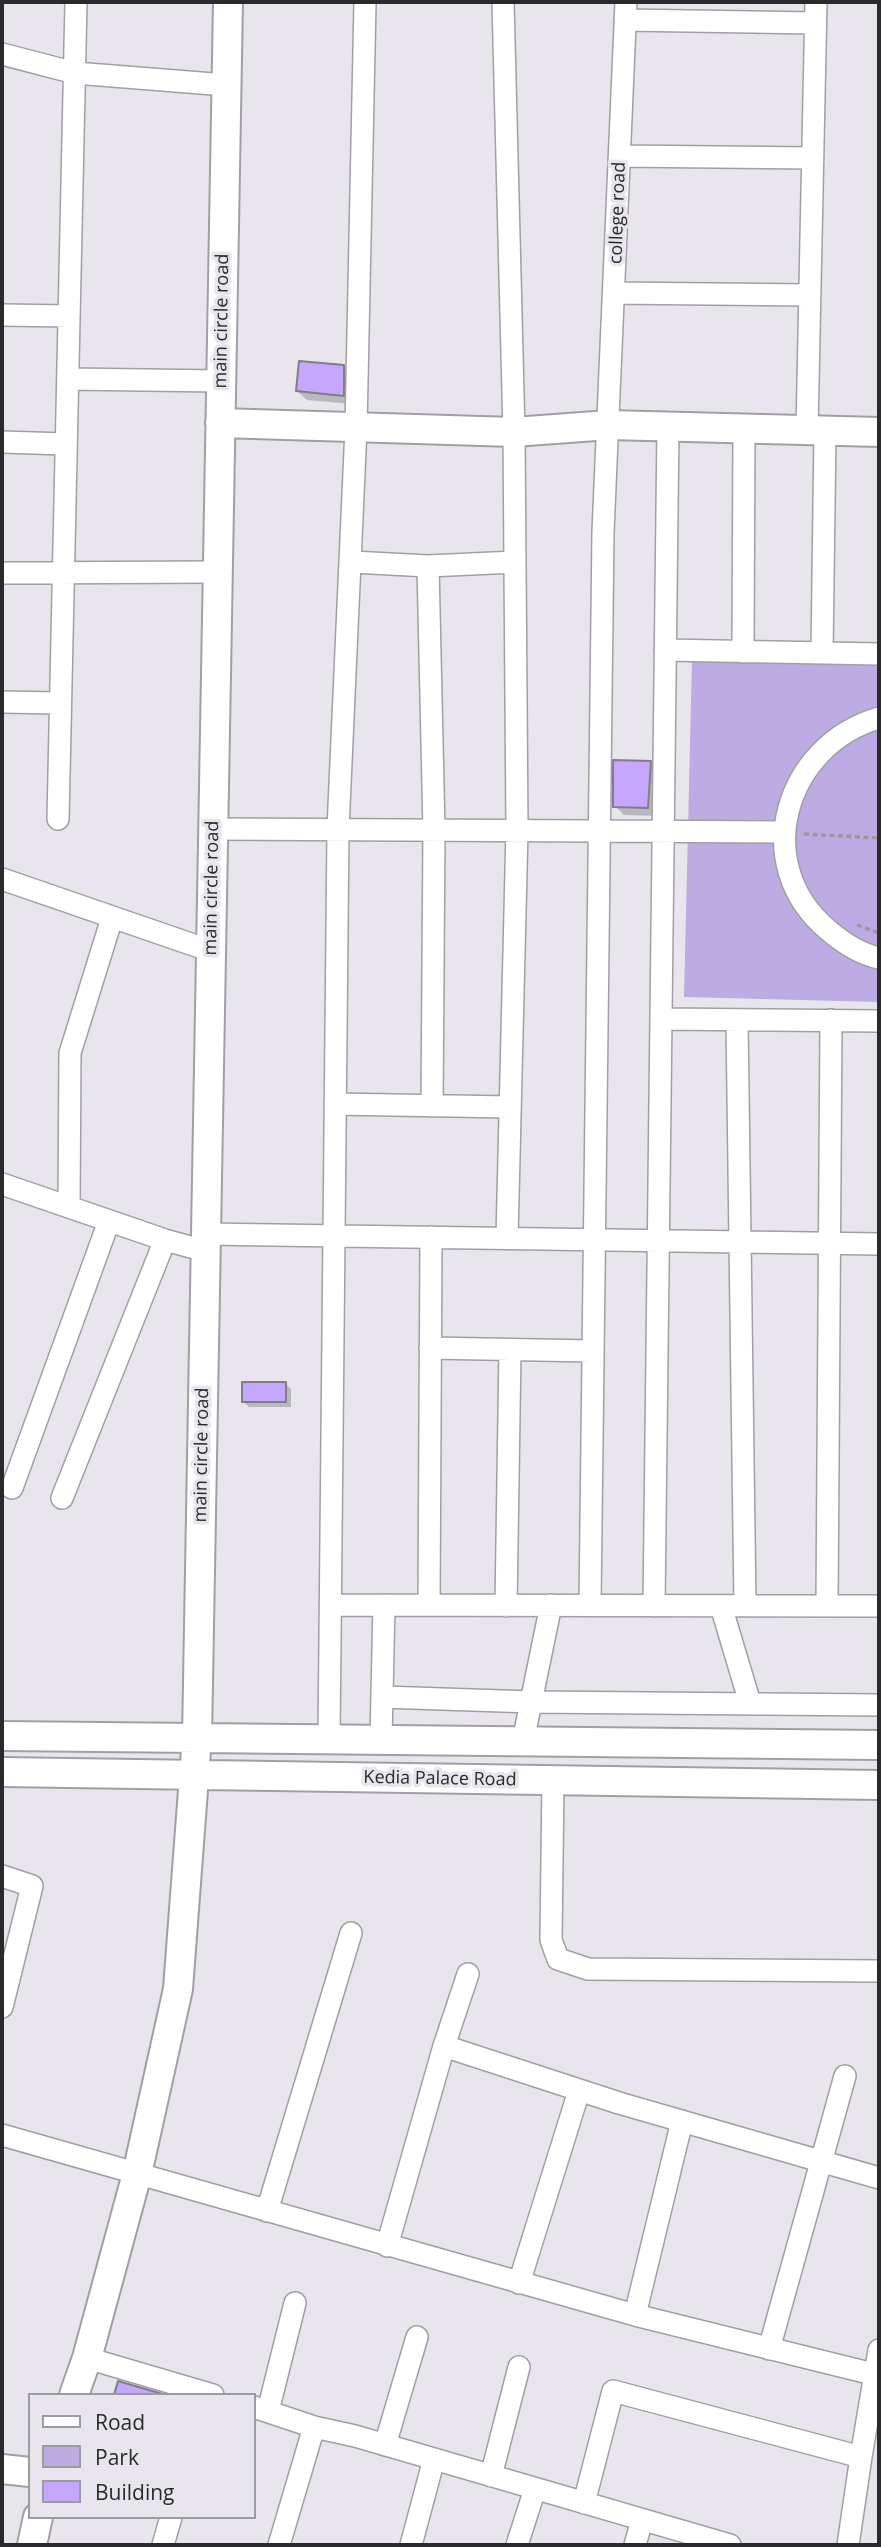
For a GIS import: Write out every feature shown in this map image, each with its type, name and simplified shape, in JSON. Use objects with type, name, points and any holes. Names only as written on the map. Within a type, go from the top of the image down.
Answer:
[{"type":"street","points":[[58,819],[76,2]]},
{"type":"street","name":"main circle road","points":[[75,2393],[87,2358],[137,2174],[178,1989],[197,1737],[228,2]]},
{"type":"street","points":[[329,1738],[338,829],[352,562],[365,2]]},
{"type":"street","points":[[503,2],[514,432],[517,830],[507,1238]]},
{"type":"street","points":[[626,11],[815,12],[809,295],[822,653]]},
{"type":"street","name":"college road","points":[[590,1605],[597,831],[603,532],[626,11]]},
{"type":"street","points":[[2,54],[75,72],[226,85]]},
{"type":"street","points":[[620,156],[812,158]]},
{"type":"street","points":[[614,293],[809,295]]},
{"type":"street","points":[[2,315],[69,316]]},
{"type":"street","points":[[68,379],[221,382]]},
{"type":"street","points":[[220,423],[514,432],[609,425],[879,432]]},
{"type":"street","points":[[654,1606],[668,426]]},
{"type":"street","points":[[743,652],[744,429]]},
{"type":"street","points":[[2,442],[66,444]]},
{"type":"street","points":[[352,562],[428,566],[515,562]]},
{"type":"street","points":[[428,566],[435,830],[432,1105]]},
{"type":"street","points":[[2,573],[217,572]]},
{"type":"street","points":[[665,650],[879,654]]},
{"type":"street","points":[[2,702],[60,703]]},
{"type":"street","points":[[879,718],[861,723],[837,737],[816,756],[800,779],[789,805],[794,833],[788,864],[799,895],[817,921],[842,942],[879,958]]},
{"type":"street","points":[[213,829],[794,833]]},
{"type":"street","points":[[2,879],[211,951]]},
{"type":"street","points":[[69,1207],[70,1053],[112,918]]},
{"type":"street","points":[[661,1019],[879,1021]]},
{"type":"street","points":[[737,1020],[745,1606]]},
{"type":"street","points":[[827,1606],[831,1020]]},
{"type":"street","points":[[335,1104],[510,1107]]},
{"type":"street","points":[[4,1192],[69,1207],[165,1240],[206,1242],[334,1236],[879,1244]]},
{"type":"street","points":[[12,1488],[109,1221]]},
{"type":"street","points":[[429,1605],[431,1237]]},
{"type":"street","points":[[62,1498],[165,1240]]},
{"type":"street","points":[[430,1348],[592,1351]]},
{"type":"street","points":[[506,1606],[510,1350]]},
{"type":"street","points":[[331,1605],[879,1606]]},
{"type":"street","points":[[381,1739],[384,1605]]},
{"type":"street","points":[[523,1741],[551,1605]]},
{"type":"street","points":[[721,1606],[750,1703]]},
{"type":"street","points":[[383,1697],[533,1702],[879,1705]]},
{"type":"street","points":[[2,1735],[879,1745]]},
{"type":"street","name":"Kedia Palace Road","points":[[2,1772],[879,1785]]},
{"type":"street","points":[[553,1780],[551,1940],[558,1959],[588,1969],[879,1971]]},
{"type":"street","points":[[2,1876],[32,1886],[2,2007]]},
{"type":"street","points":[[267,2211],[351,1933]]},
{"type":"street","points":[[387,2246],[444,2046],[468,1974]]},
{"type":"street","points":[[444,2046],[579,2091],[879,2178]]},
{"type":"street","points":[[769,2348],[845,2076]]},
{"type":"street","points":[[519,2283],[579,2091]]},
{"type":"street","points":[[635,2315],[682,2121]]},
{"type":"street","points":[[2,2135],[635,2315],[873,2374]]},
{"type":"street","points":[[295,2303],[261,2409],[314,2427],[386,2445],[730,2545]]},
{"type":"street","points":[[386,2445],[417,2337]]},
{"type":"street","points":[[848,2545],[873,2374],[879,2350]]},
{"type":"street","points":[[87,2358],[207,2393]]},
{"type":"street","points":[[491,2476],[519,2367]]},
{"type":"street","points":[[584,2503],[613,2390],[860,2457]]},
{"type":"street","points":[[279,2545],[314,2427]]},
{"type":"street","points":[[411,2545],[434,2459]]},
{"type":"street","points":[[2,2469],[28,2472]]},
{"type":"street","points":[[517,2545],[535,2489]]},
{"type":"street","points":[[32,2545],[38,2519]]},
{"type":"street","points":[[163,2545],[170,2519]]},
{"type":"street","points":[[635,2545],[642,2520]]},
{"type":"path","points":[[794,833],[879,838]]},
{"type":"path","points":[[794,833],[805,845]]},
{"type":"path","points":[[850,920],[860,927],[879,933]]},
{"type":"green space","points":[[692,659],[879,664],[879,1002],[684,997]]},
{"type":"building","points":[[299,361],[344,365],[344,396],[296,391]]},
{"type":"building","points":[[613,760],[651,761],[648,808],[613,807]]},
{"type":"building","points":[[242,1382],[286,1382],[286,1402],[242,1402]]},
{"type":"building","points":[[118,2381],[159,2393],[115,2393]]}]
